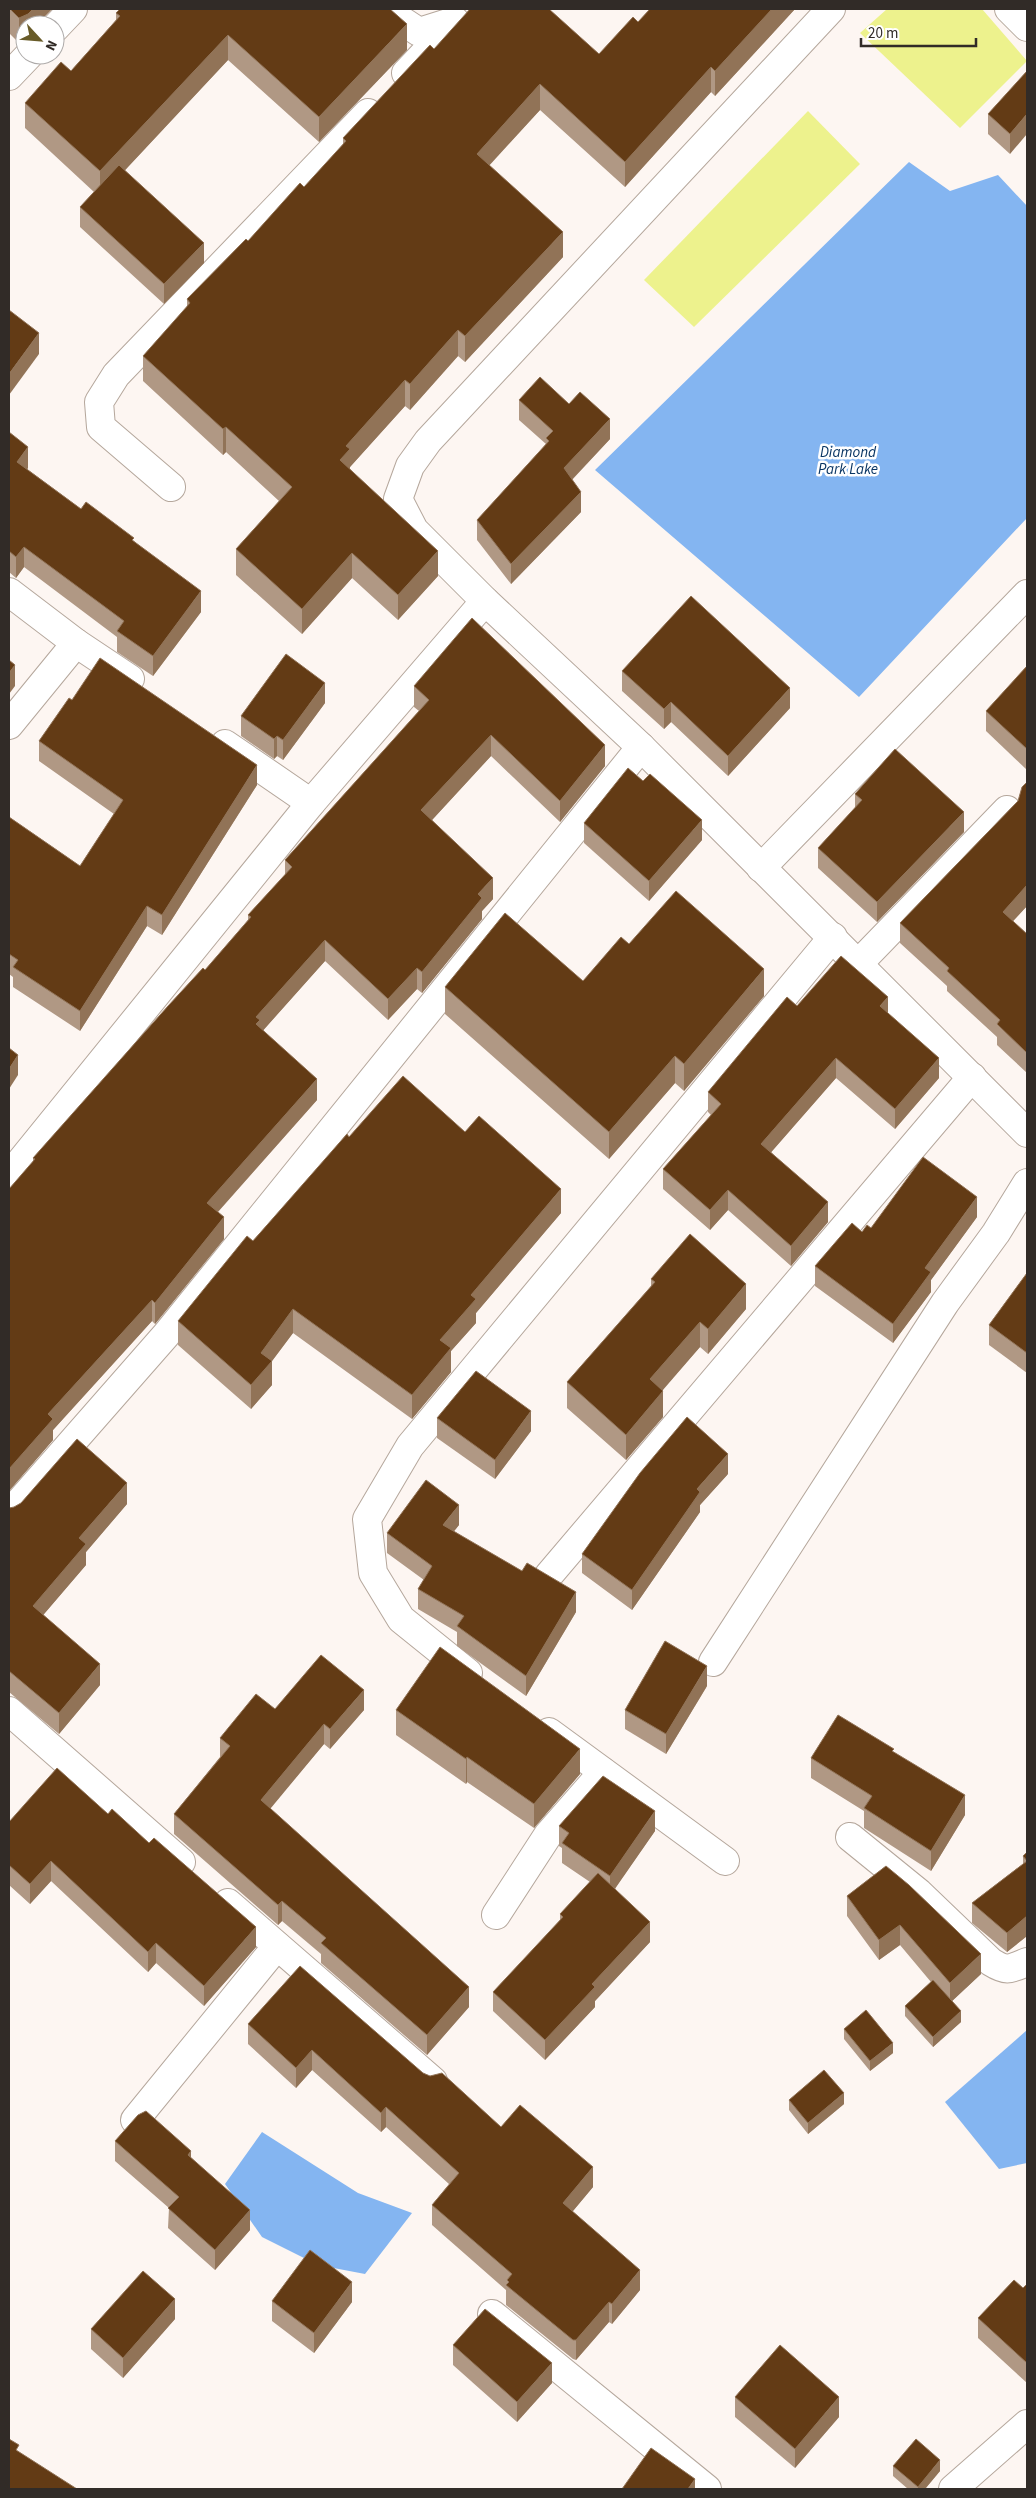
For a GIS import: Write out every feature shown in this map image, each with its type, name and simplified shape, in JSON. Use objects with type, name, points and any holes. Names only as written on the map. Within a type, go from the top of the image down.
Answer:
[{"type":"street","points":[[384,9],[419,32],[461,15]]},
{"type":"street","points":[[832,9],[428,441],[410,466],[398,499],[414,530],[485,601],[641,748],[833,937],[1027,1133]]},
{"type":"street","points":[[1009,9],[1027,27]]},
{"type":"street","points":[[171,487],[101,427],[99,402],[116,375],[461,15]]},
{"type":"street","points":[[9,76],[19,65]]},
{"type":"street","points":[[9,592],[76,643],[149,692]]},
{"type":"street","points":[[761,868],[1027,594]]},
{"type":"street","points":[[9,1176],[311,803],[485,601]]},
{"type":"street","points":[[9,725],[76,643]]},
{"type":"street","points":[[206,731],[311,803]]},
{"type":"street","points":[[9,1514],[166,1335],[641,748]]},
{"type":"street","points":[[859,963],[1007,810]]},
{"type":"street","points":[[488,1687],[401,1619],[373,1573],[367,1519],[410,1446],[833,937]]},
{"type":"street","points":[[549,1575],[972,1077]]},
{"type":"street","points":[[713,1662],[940,1311],[996,1233],[1027,1183]]},
{"type":"street","points":[[9,1712],[433,2081]]},
{"type":"street","points":[[526,1716],[725,1861]]},
{"type":"street","points":[[496,1915],[548,1835],[603,1772]]},
{"type":"street","points":[[850,1837],[919,1893],[991,1962],[1002,1969],[1012,1969],[1027,1962]]},
{"type":"street","points":[[135,2120],[277,1946]]},
{"type":"street","points":[[492,2314],[707,2489]]},
{"type":"street","points":[[953,2489],[1027,2424]]},
{"type":"green space","points":[[887,9],[982,9],[1027,61],[960,128],[860,33]]},
{"type":"green space","points":[[808,111],[860,164],[694,327],[644,280]]},
{"type":"water","name":"Diamond Park Lake","points":[[909,162],[950,191],[998,175],[1027,206],[1027,518],[859,697],[595,470]]},
{"type":"water","points":[[1027,2030],[1027,2163],[999,2169],[945,2102]]},
{"type":"water","points":[[262,2132],[358,2193],[412,2213],[365,2274],[318,2265],[262,2237],[225,2184]]},
{"type":"building","points":[[10,9],[33,9],[26,15],[16,15]]},
{"type":"building","points":[[120,9],[390,9],[407,24],[319,117],[228,35],[100,171],[25,103],[58,65],[64,65],[71,71],[120,16],[116,13]]},
{"type":"building","points":[[470,9],[549,9],[599,54],[633,17],[638,22],[650,9],[772,9],[715,71],[711,67],[625,162],[540,84],[477,154],[563,232],[465,336],[458,330],[410,384],[405,380],[346,446],[350,449],[340,460],[438,551],[398,595],[352,553],[302,609],[236,549],[292,487],[226,427],[223,429],[143,356],[190,303],[187,299],[246,239],[248,241],[300,183],[304,187],[346,141],[343,138],[430,45],[434,49]]},
{"type":"building","points":[[1027,71],[1027,114],[1010,134],[988,114]]},
{"type":"building","points":[[119,165],[204,243],[164,284],[80,207]]},
{"type":"building","points":[[9,310],[39,333],[9,374]]},
{"type":"building","points":[[540,377],[569,404],[580,392],[610,419],[564,468],[581,492],[511,564],[477,520],[549,441],[546,438],[553,431],[519,400]]},
{"type":"building","points":[[9,432],[28,447],[17,462],[81,509],[86,502],[134,538],[132,540],[201,591],[153,656],[117,631],[124,621],[24,547],[16,557],[9,551]]},
{"type":"building","points":[[691,596],[790,688],[728,756],[671,702],[664,709],[622,671]]},
{"type":"building","points":[[472,618],[605,745],[560,801],[491,735],[421,810],[493,878],[478,894],[482,898],[422,972],[417,968],[388,999],[325,940],[256,1017],[260,1020],[256,1024],[317,1079],[207,1203],[224,1217],[155,1303],[152,1300],[48,1414],[53,1419],[9,1469],[9,1189],[35,1159],[33,1158],[168,1006],[203,968],[205,970],[251,917],[248,915],[292,867],[285,860],[429,700],[414,686]]},
{"type":"building","points":[[286,654],[325,683],[283,740],[277,736],[274,739],[241,716]]},
{"type":"building","points":[[100,658],[257,765],[162,915],[147,906],[80,1011],[13,967],[18,960],[9,954],[9,817],[80,866],[123,800],[39,741],[69,698],[72,700]]},
{"type":"building","points":[[9,660],[15,665],[9,673]]},
{"type":"building","points":[[1027,666],[1027,749],[986,711]]},
{"type":"building","points":[[895,749],[964,812],[877,902],[818,848],[862,800],[855,794]]},
{"type":"building","points":[[628,768],[643,781],[650,774],[702,820],[649,881],[584,823]]},
{"type":"building","points":[[1027,782],[1027,885],[1003,912],[1027,934],[1027,1053],[997,1024],[1000,1020],[947,971],[949,968],[900,923],[1018,801],[1022,787]]},
{"type":"building","points":[[676,891],[764,969],[684,1064],[675,1056],[609,1132],[445,987],[505,913],[583,981],[621,937],[629,944]]},
{"type":"building","points":[[841,956],[888,997],[880,1006],[939,1058],[895,1109],[836,1058],[761,1144],[828,1202],[791,1246],[728,1190],[710,1210],[663,1169],[721,1104],[708,1092],[787,997],[797,1006]]},
{"type":"building","points":[[9,1048],[18,1055],[9,1069]]},
{"type":"building","points":[[403,1076],[465,1132],[479,1116],[561,1189],[471,1295],[476,1299],[440,1340],[451,1348],[412,1395],[293,1309],[261,1353],[272,1361],[251,1385],[178,1321],[247,1236],[253,1241],[347,1134],[349,1137]]},
{"type":"building","points":[[923,1157],[977,1197],[925,1268],[931,1272],[893,1324],[815,1266],[852,1223],[862,1232],[867,1225],[871,1228]]},
{"type":"building","points":[[690,1234],[746,1284],[708,1329],[700,1322],[650,1379],[663,1391],[626,1435],[567,1382],[655,1282],[651,1279]]},
{"type":"building","points":[[1027,1273],[1027,1353],[989,1325]]},
{"type":"building","points":[[476,1371],[531,1411],[495,1460],[437,1418]]},
{"type":"building","points":[[687,1417],[728,1454],[697,1489],[700,1492],[632,1590],[582,1554],[640,1473]]},
{"type":"building","points":[[77,1439],[127,1483],[79,1538],[86,1544],[33,1606],[100,1664],[59,1713],[9,1671],[9,1508],[21,1503]]},
{"type":"building","points":[[426,1480],[459,1505],[443,1525],[522,1571],[527,1563],[576,1592],[526,1676],[457,1626],[464,1616],[418,1589],[432,1566],[387,1533]]},
{"type":"building","points":[[665,1641],[707,1666],[666,1734],[625,1710]]},
{"type":"building","points":[[440,1647],[580,1749],[534,1804],[396,1710]]},
{"type":"building","points":[[321,1655],[364,1690],[330,1729],[324,1724],[261,1800],[469,1987],[427,2035],[321,1943],[326,1938],[282,1901],[278,1905],[174,1814],[230,1746],[220,1738],[256,1694],[275,1709]]},
{"type":"building","points":[[838,1715],[894,1749],[892,1751],[965,1795],[931,1851],[864,1808],[872,1796],[811,1758]]},
{"type":"building","points":[[57,1768],[108,1814],[112,1809],[149,1843],[154,1838],[256,1927],[204,1986],[156,1943],[148,1952],[51,1861],[30,1884],[9,1865],[9,1822]]},
{"type":"building","points":[[603,1776],[655,1811],[610,1876],[562,1843],[569,1833],[559,1826]]},
{"type":"building","points":[[1027,1852],[1027,1861],[1023,1856]]},
{"type":"building","points":[[1027,1861],[1027,1916],[1007,1933],[972,1903]]},
{"type":"building","points":[[886,1866],[909,1885],[981,1954],[950,1983],[900,1925],[879,1940],[847,1896]]},
{"type":"building","points":[[598,1873],[650,1922],[592,1984],[595,1987],[545,2040],[493,1992],[563,1917],[560,1914]]},
{"type":"building","points":[[300,1966],[423,2073],[430,2076],[442,2073],[501,2127],[520,2105],[593,2167],[563,2203],[640,2270],[612,2304],[609,2302],[576,2340],[573,2340],[506,2285],[509,2282],[507,2280],[512,2274],[432,2205],[459,2173],[386,2107],[381,2113],[312,2050],[296,2068],[248,2024]]},
{"type":"building","points":[[933,1980],[961,2011],[933,2037],[905,2006]]},
{"type":"building","points":[[866,2010],[893,2043],[870,2061],[844,2029]]},
{"type":"building","points":[[824,2070],[844,2093],[808,2123],[789,2100]]},
{"type":"building","points":[[146,2111],[191,2151],[188,2155],[250,2210],[215,2250],[168,2208],[179,2197],[115,2141],[138,2115]]},
{"type":"building","points":[[310,2250],[352,2282],[314,2333],[272,2301]]},
{"type":"building","points":[[143,2271],[175,2299],[123,2358],[91,2329]]},
{"type":"building","points":[[1014,2280],[1023,2288],[1027,2284],[1027,2363],[978,2318]]},
{"type":"building","points":[[485,2309],[552,2363],[517,2402],[453,2345]]},
{"type":"building","points":[[780,2345],[839,2397],[795,2449],[735,2397]]},
{"type":"building","points":[[9,2439],[19,2445],[16,2450],[77,2489],[9,2489]]},
{"type":"building","points":[[916,2439],[940,2460],[918,2487],[893,2466]]},
{"type":"building","points":[[651,2448],[695,2479],[688,2489],[622,2489]]}]
